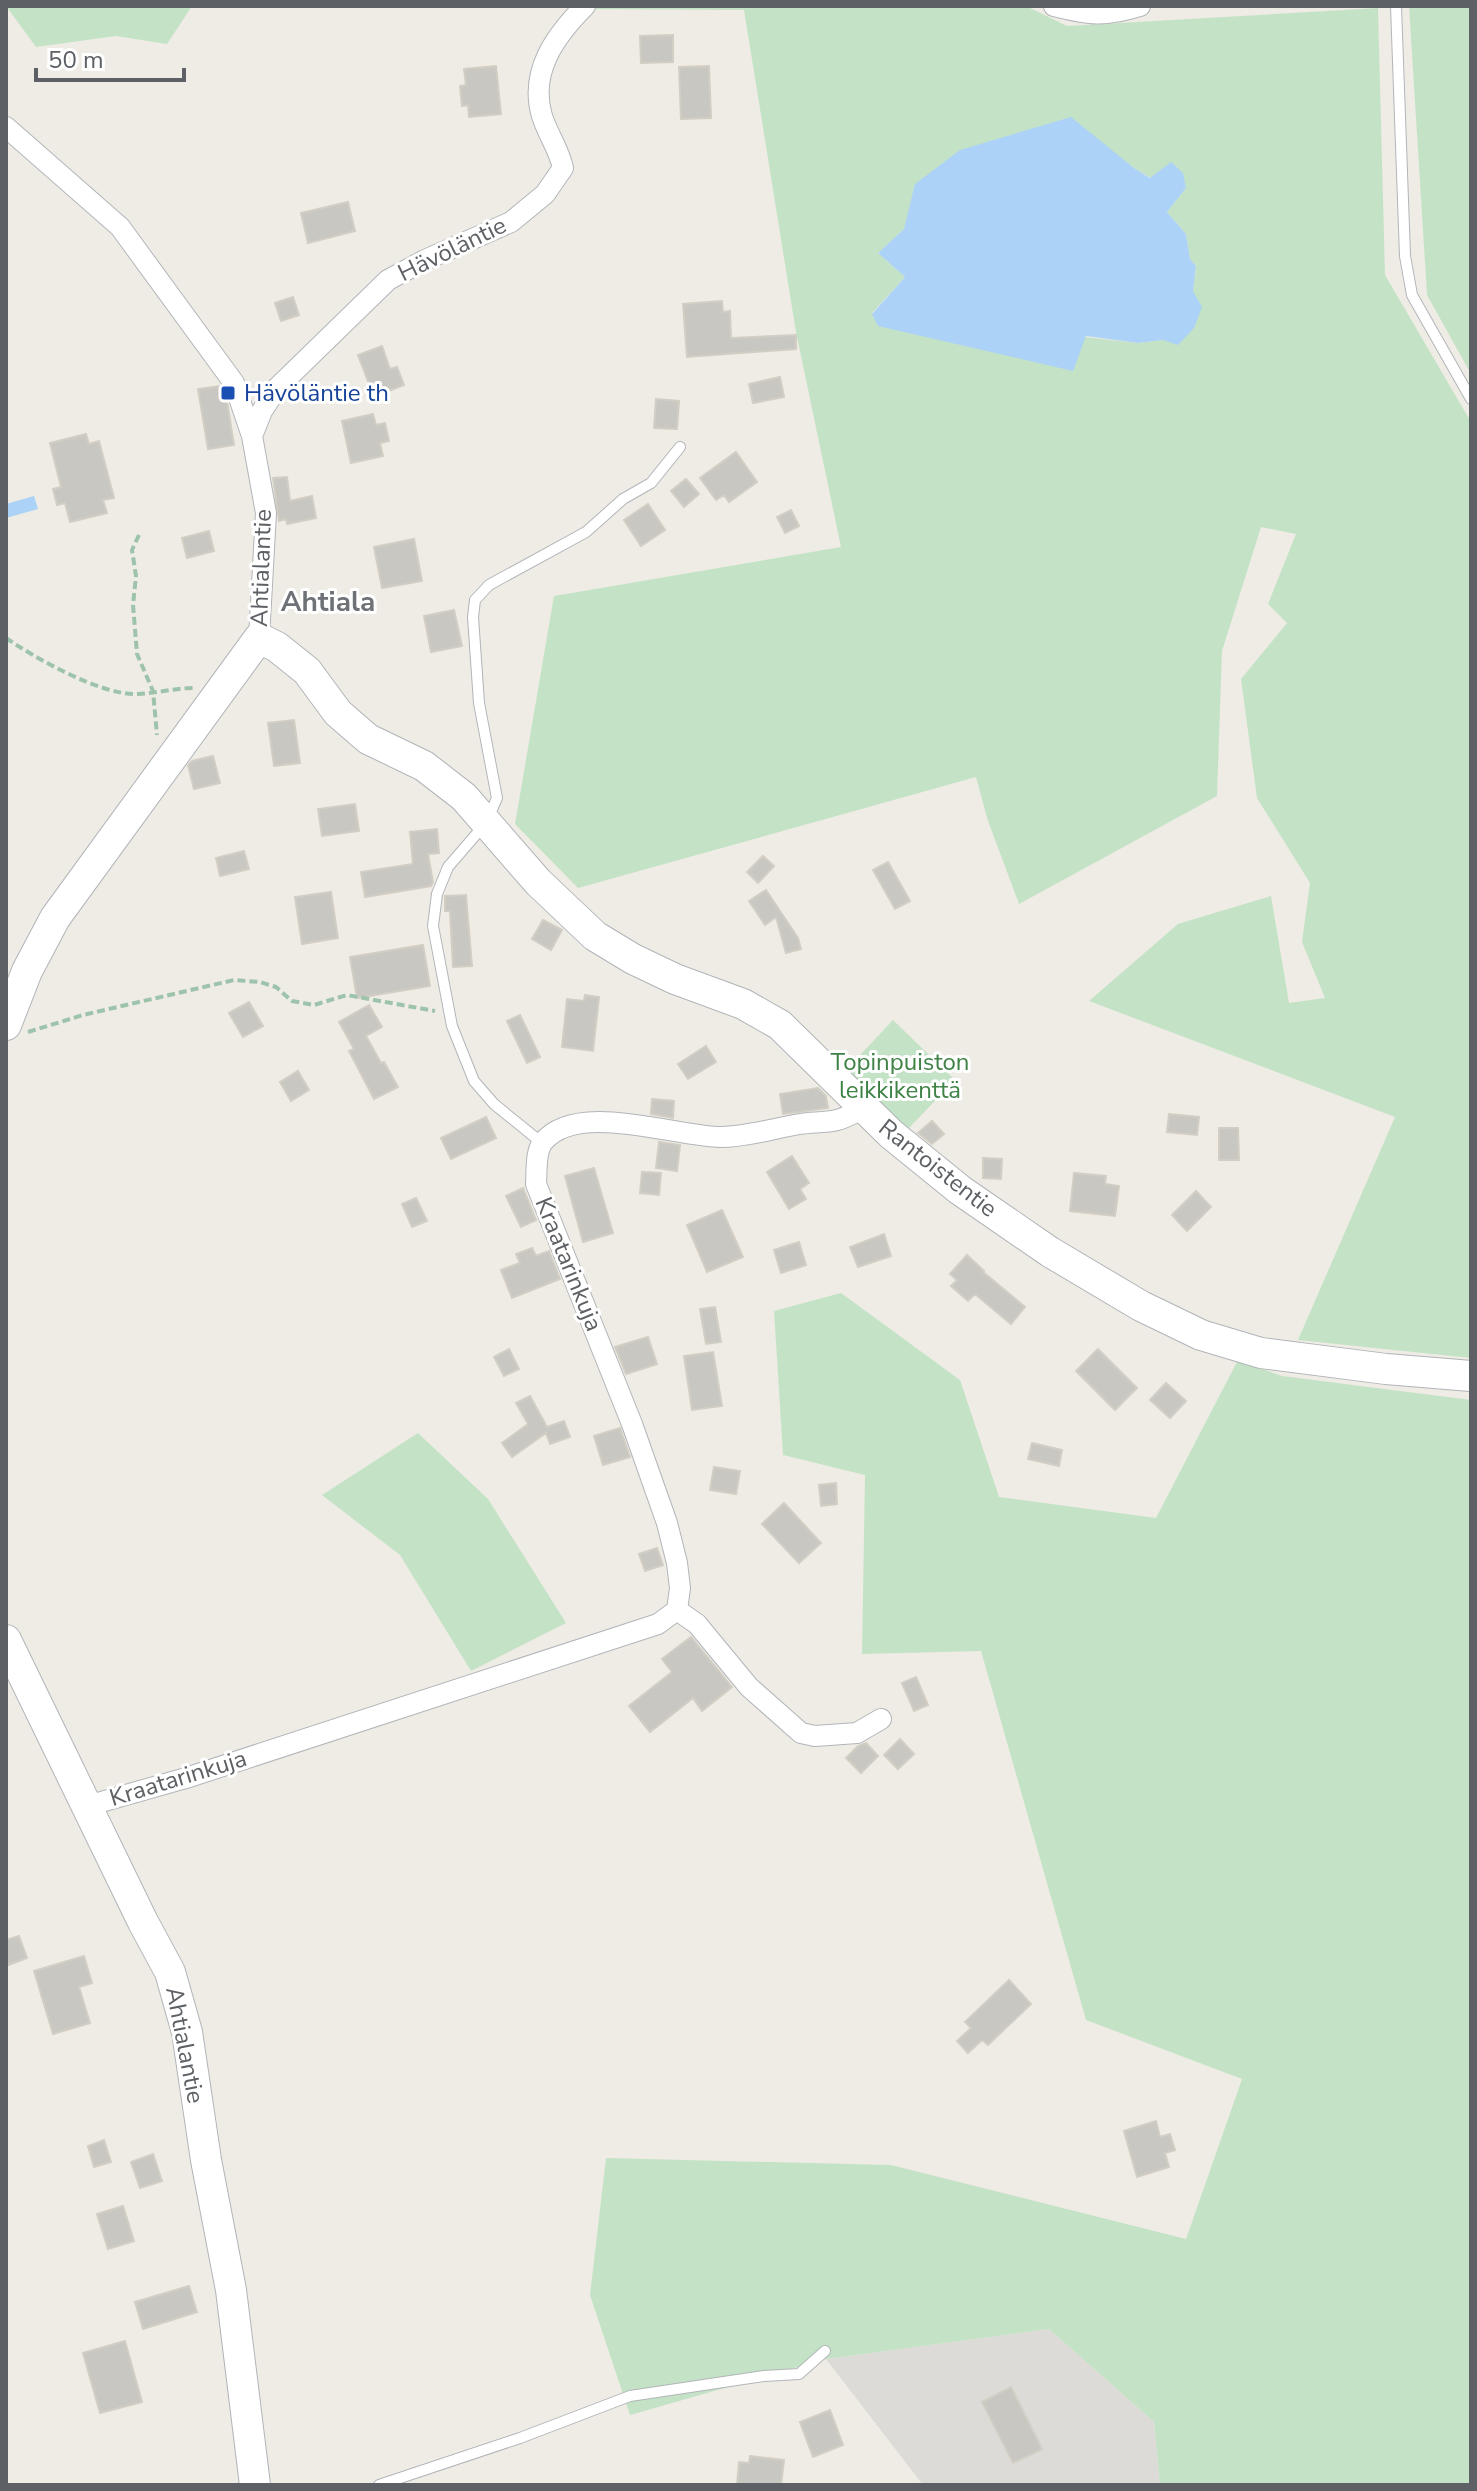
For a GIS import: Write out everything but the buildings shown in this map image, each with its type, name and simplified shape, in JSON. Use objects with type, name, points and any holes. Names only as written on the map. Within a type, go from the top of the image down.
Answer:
[{"type":"street","name":"Hävöläntie","points":[[252,436],[262,411],[277,388],[388,280],[511,222],[545,194],[563,168],[560,152],[542,116],[538,91],[541,71],[549,51],[568,23],[585,6]]},
{"type":"street","points":[[1054,6],[1080,13],[1110,15],[1140,6]]},
{"type":"street","name":"Ahtialantie","points":[[6,127],[120,227],[234,383],[252,436],[266,513],[259,638],[55,918],[27,971],[13,1029]]},
{"type":"street","points":[[234,383],[277,388]]},
{"type":"street","name":"Rantoistentie","points":[[259,638],[277,647],[307,671],[338,713],[368,739],[438,775],[464,797],[538,882],[595,936],[675,979],[721,994],[766,1015],[780,1025],[891,1134],[960,1190],[1050,1252],[1141,1306],[1201,1335],[1261,1353],[1471,1376]]},
{"type":"street","points":[[542,1143],[559,1129],[590,1121],[721,1137],[837,1121],[865,1108]]},
{"type":"street","name":"Kraatarinkuja","points":[[87,1806],[186,1778],[658,1624],[677,1610],[680,1588],[667,1523],[632,1424],[536,1184],[542,1143]]},
{"type":"street","points":[[677,1610],[697,1624],[749,1687],[801,1733],[815,1736],[857,1733],[881,1719]]},
{"type":"street","name":"Ahtialantie","points":[[6,1640],[170,1972],[187,2032],[206,2160],[231,2290],[255,2485]]},
{"type":"lane","points":[[1396,6],[1405,256],[1412,295],[1471,399]]},
{"type":"lane","points":[[542,1143],[494,1104],[474,1081],[452,1026],[433,926],[437,894],[448,867],[486,823],[497,798],[479,703],[473,617],[475,600],[489,585],[586,532],[623,499],[651,483],[680,447]]},
{"type":"lane","points":[[379,2485],[520,2438],[630,2396],[764,2376],[799,2374],[825,2351]]},
{"type":"path","points":[[139,535],[132,550],[136,576],[133,605],[137,654],[153,691],[157,739],[168,766]]},
{"type":"path","points":[[6,638],[34,658],[102,687],[136,695],[198,688],[216,695]]},
{"type":"path","points":[[13,1029],[234,980],[260,982],[276,987],[292,1001],[314,1005],[347,995],[366,997],[378,1003],[450,1012]]},
{"type":"shaded area","points":[[1049,2329],[1154,2422],[1160,2485],[923,2485],[826,2359]]},
{"type":"green space","points":[[6,6],[192,6],[167,44],[116,36],[36,47]]},
{"type":"green space","points":[[588,6],[1026,6],[1067,26],[1378,8],[1385,275],[1471,422],[1471,1358],[1298,1340],[1395,1117],[1089,1001],[1178,924],[1271,896],[1289,1003],[1325,998],[1302,942],[1310,883],[1257,798],[1241,679],[1287,623],[1268,604],[1296,534],[1261,527],[1222,651],[1217,796],[1019,904],[988,821],[976,777],[578,888],[515,824],[554,596],[841,547],[796,332],[744,10],[585,9]],"holes":[[[1134,168],[1151,178],[1186,188],[1167,212],[1186,234],[1190,259],[1196,266],[1189,296],[1163,340],[1138,343],[872,313],[905,277],[878,253],[904,229]]]},
{"type":"green space","points":[[1409,6],[1471,6],[1471,374],[1427,295]]},
{"type":"green space","name":"Topinpuiston leikkikenttä","points":[[893,1020],[955,1080],[907,1130],[845,1071]]},
{"type":"green space","points":[[841,1293],[960,1380],[999,1497],[1156,1518],[1238,1360],[1282,1376],[1471,1400],[1471,2485],[1160,2485],[1154,2422],[1049,2329],[826,2359],[630,2415],[590,2295],[606,2158],[891,2165],[1186,2239],[1242,2079],[1086,2020],[981,1651],[862,1654],[865,1475],[783,1455],[774,1311]]},
{"type":"green space","points":[[418,1433],[488,1499],[566,1623],[471,1671],[400,1555],[322,1495]]},
{"type":"water","points":[[1071,117],[1150,178],[1171,162],[1183,173],[1186,188],[1167,212],[1186,234],[1190,259],[1196,266],[1193,291],[1202,307],[1194,328],[1178,345],[1163,340],[1138,343],[1086,336],[1073,371],[878,326],[872,314],[905,277],[878,253],[904,229],[915,184],[960,150]]},
{"type":"water","points":[[34,496],[38,509],[6,518],[6,504]]},
{"type":"place","name":"Hävöläntie th","points":[[228,393]]},
{"type":"district","name":"Ahtiala","points":[[328,601]]}]
